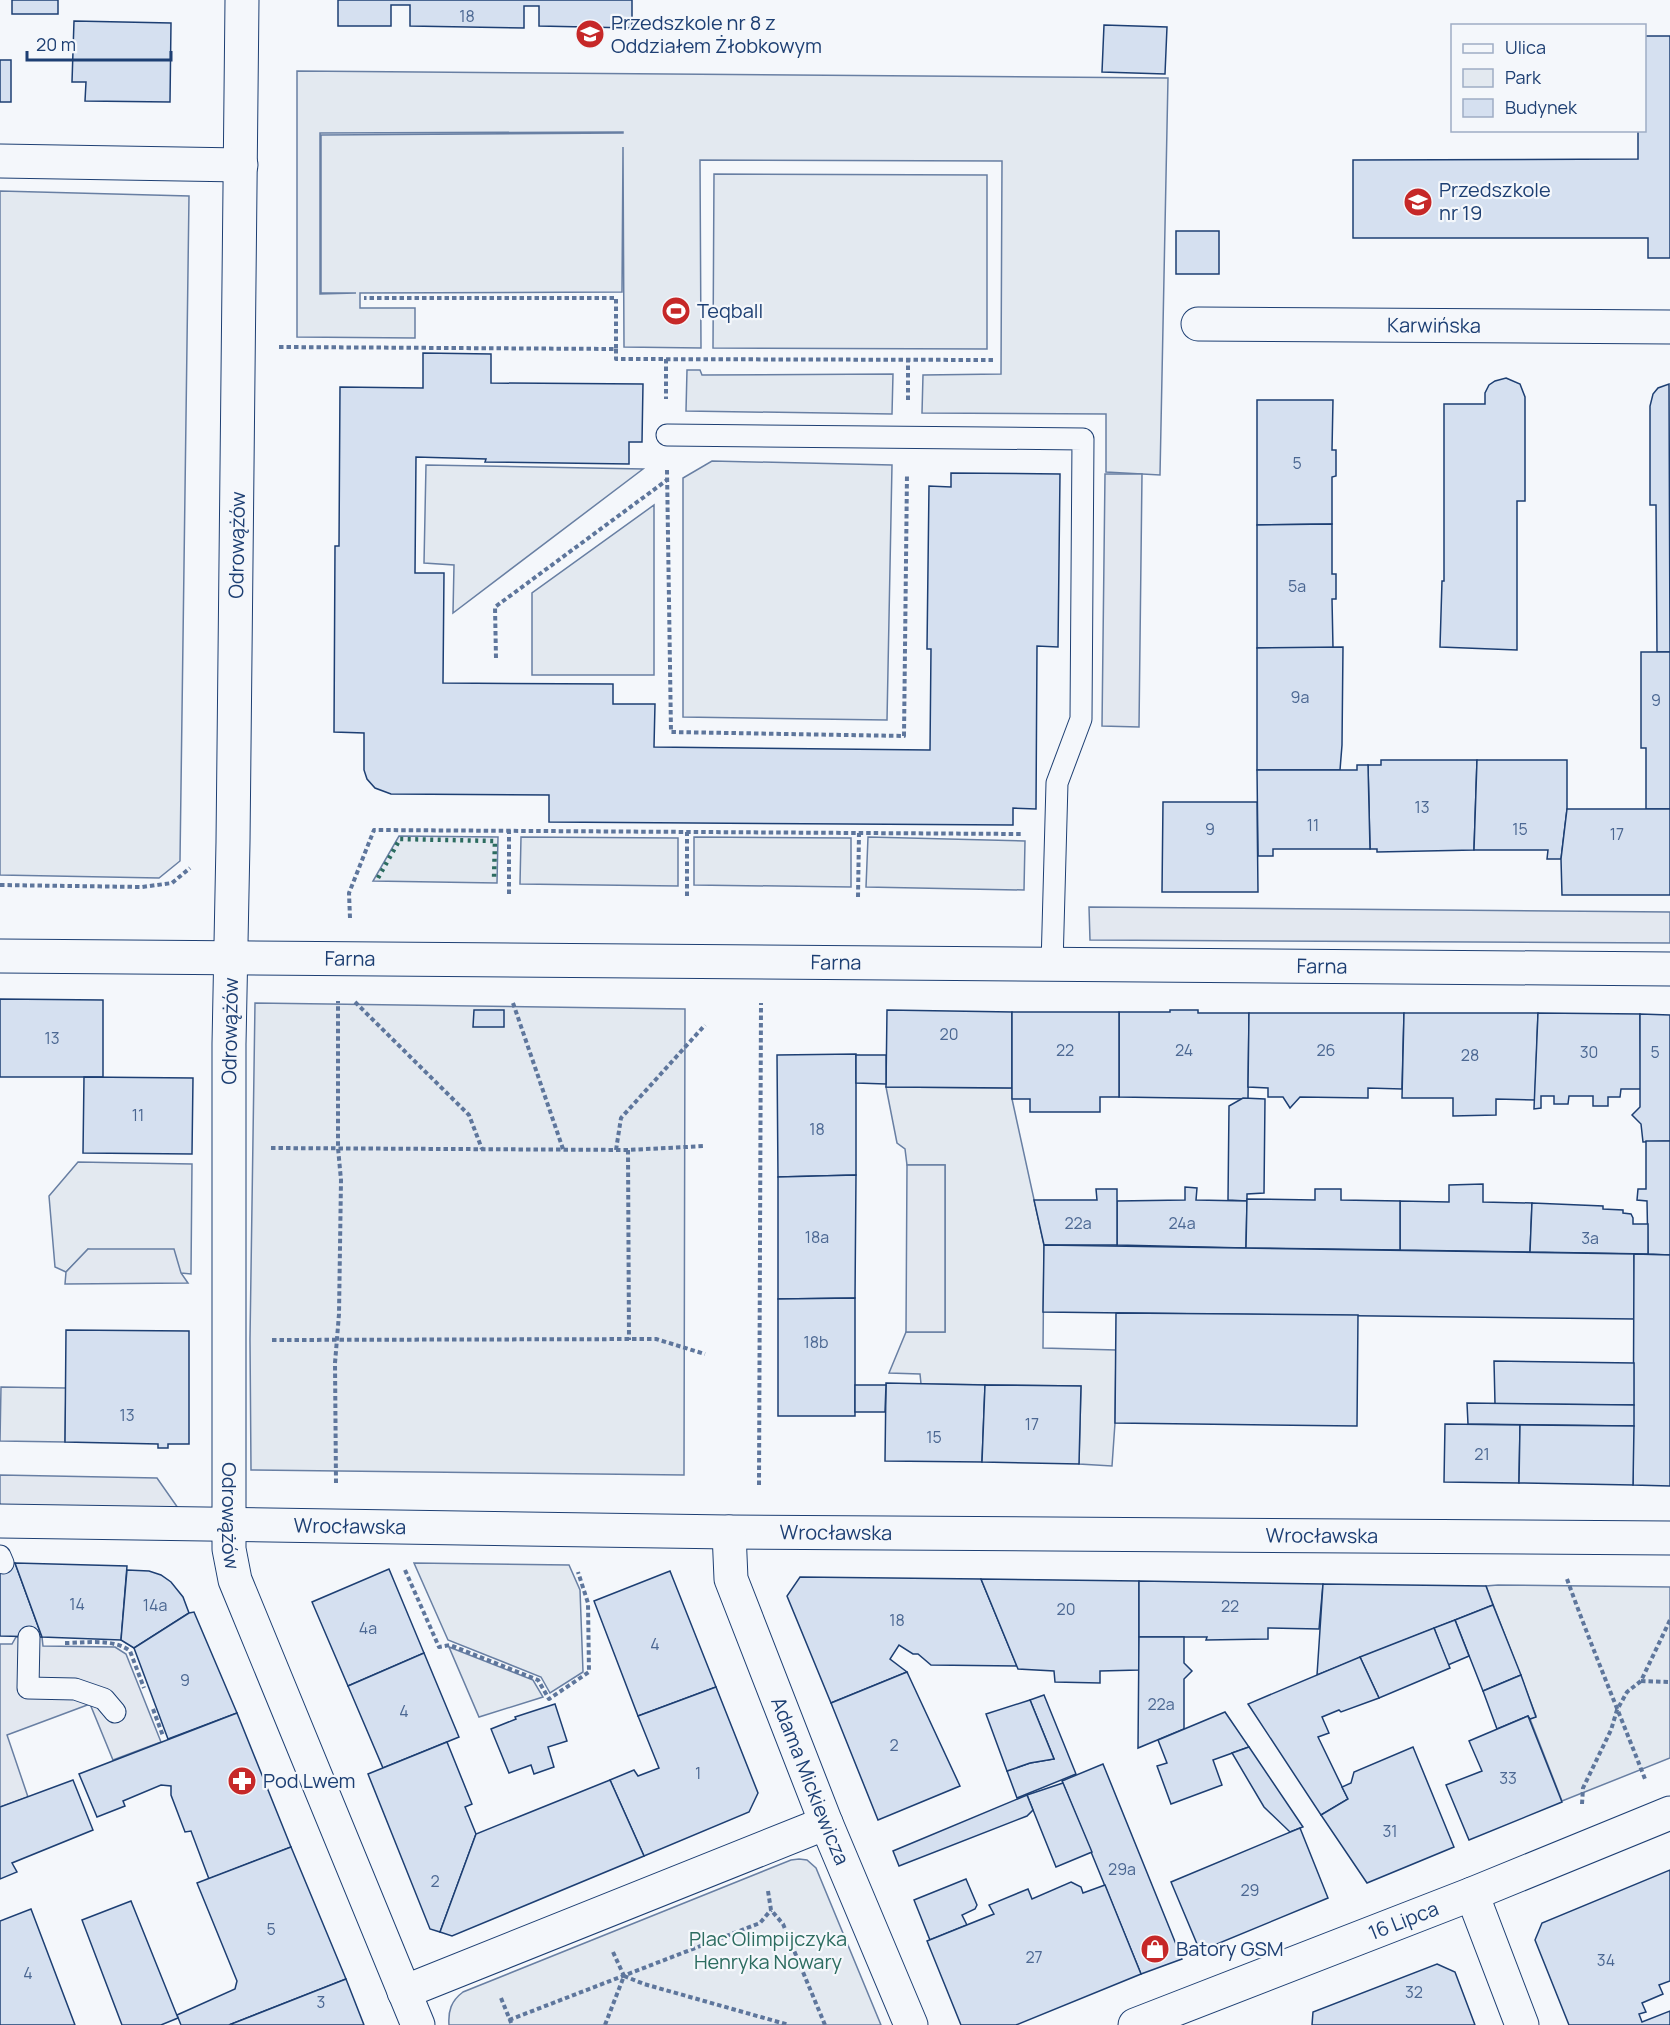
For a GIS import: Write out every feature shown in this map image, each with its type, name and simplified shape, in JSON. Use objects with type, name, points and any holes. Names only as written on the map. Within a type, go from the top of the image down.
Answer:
[{"type":"street","name":"Odrowążów","points":[[242,0],[229,1044],[227,1525],[229,1549],[235,1580],[418,2025]]},
{"type":"street","points":[[0,161],[241,165]]},
{"type":"street","name":"Karwińska","points":[[1198,324],[1670,327]]},
{"type":"street","name":"Farna","points":[[0,956],[1670,969]]},
{"type":"street","name":"Wrocławska","points":[[0,1521],[729,1532],[1670,1538]]},
{"type":"street","name":"Adama Mickiewicza","points":[[729,1532],[731,1579],[826,1824],[910,2025]]},
{"type":"street","name":"16 Lipca","points":[[1135,2025],[1472,1894],[1670,1813]]},
{"type":"street","points":[[404,1992],[826,1824]]},
{"type":"street","points":[[1472,1894],[1522,2025]]},
{"type":"lane","points":[[667,435],[1083,439],[1081,719],[1057,783],[1052,965]]},
{"type":"lane","points":[[29,1637],[28,1688],[75,1689],[104,1699],[115,1712]]},
{"type":"path","points":[[364,298],[616,298],[616,359],[994,360]]},
{"type":"path","points":[[279,347],[616,349]]},
{"type":"path","points":[[666,359],[671,732],[904,736],[908,359]]},
{"type":"path","points":[[496,658],[495,607],[667,480]]},
{"type":"path","points":[[349,893],[374,830],[1022,834]]},
{"type":"path","points":[[509,830],[509,894]]},
{"type":"path","points":[[687,832],[687,896]]},
{"type":"path","points":[[858,897],[859,833]]},
{"type":"path","points":[[0,885],[142,887],[172,883],[191,868]]},
{"type":"path","points":[[336,1483],[335,1363],[338,1341],[341,1180],[338,1148],[338,998]]},
{"type":"path","points":[[351,999],[469,1115],[482,1149]]},
{"type":"path","points":[[512,1000],[563,1149]]},
{"type":"path","points":[[759,1485],[761,1001]]},
{"type":"path","points":[[616,1150],[621,1118],[705,1025]]},
{"type":"path","points":[[267,1148],[628,1150],[705,1146]]},
{"type":"path","points":[[628,1150],[629,1340]]},
{"type":"path","points":[[261,1340],[656,1339],[705,1354]]},
{"type":"path","points":[[403,1566],[439,1647],[450,1645],[538,1680],[549,1699],[589,1672],[588,1603],[576,1566]]},
{"type":"path","points":[[1564,1573],[1646,1781]]},
{"type":"path","points":[[1582,1807],[1583,1788],[1611,1730],[1617,1710],[1627,1692],[1641,1681],[1670,1620]]},
{"type":"path","points":[[1641,1681],[1670,1682]]},
{"type":"path","points":[[768,1890],[771,1910],[783,1924],[825,2025]]},
{"type":"path","points":[[509,2020],[760,1923],[771,1910]]},
{"type":"path","points":[[605,2025],[624,1976]]},
{"type":"path","points":[[624,1976],[644,1984],[789,2025]]},
{"type":"path","points":[[498,1990],[512,2025]]},
{"type":"green space","points":[[297,71],[1168,78],[1160,475],[1106,472],[1106,414],[922,413],[923,375],[1001,374],[1002,161],[700,160],[701,348],[624,347],[623,147],[622,292],[360,293],[360,308],[415,308],[415,338],[297,337]],"holes":[[[623,132],[321,135],[321,293],[356,293],[320,294],[320,133]]]},
{"type":"green space","points":[[714,174],[987,175],[987,349],[713,348]]},
{"type":"green space","points":[[0,191],[189,196],[180,861],[159,878],[0,875]]},
{"type":"green space","points":[[687,370],[700,370],[702,375],[893,374],[892,414],[686,411]]},
{"type":"green space","points":[[712,461],[892,465],[887,720],[683,717],[683,478]]},
{"type":"green space","points":[[426,465],[643,469],[453,613],[454,565],[424,563]]},
{"type":"green space","points":[[654,505],[654,675],[532,675],[532,593]]},
{"type":"green space","points":[[399,836],[498,837],[497,883],[373,881]]},
{"type":"green space","points":[[521,837],[678,838],[678,886],[520,884]]},
{"type":"green space","points":[[694,837],[851,838],[851,887],[694,885]]},
{"type":"green space","points":[[868,837],[1025,841],[1024,890],[866,887]]},
{"type":"green space","points":[[255,1003],[685,1009],[684,1475],[251,1470],[250,1339]]},
{"type":"green space","points":[[886,1087],[1012,1088],[1012,1099],[1044,1245],[1043,1348],[1116,1350],[1112,1466],[1079,1464],[1081,1386],[921,1384],[920,1374],[889,1373],[906,1332],[945,1332],[945,1165],[907,1165],[905,1149],[897,1143]]},
{"type":"green space","points":[[78,1162],[192,1164],[191,1274],[88,1249],[66,1272],[55,1267],[49,1196]]},
{"type":"green space","points":[[1,1387],[66,1388],[65,1442],[0,1441]]},
{"type":"green space","points":[[414,1563],[569,1565],[580,1590],[583,1672],[550,1693],[541,1677],[448,1640]]},
{"type":"green space","points":[[1486,1586],[1670,1587],[1670,1758],[1562,1801],[1530,1719],[1536,1716]]},
{"type":"green space","points":[[449,1647],[533,1680],[543,1697],[479,1717]]},
{"type":"green space","name":"Plac Olimpijczyka Henryka Nowary","points":[[791,1860],[807,1860],[816,1868],[881,2025],[449,2025],[451,2007],[463,1992]]},
{"type":"shaded area","points":[[1105,474],[1142,474],[1139,727],[1102,726]]},
{"type":"shaded area","points":[[1089,907],[1670,912],[1670,943],[1090,940]]},
{"type":"shaded area","points":[[907,1165],[945,1165],[945,1332],[906,1332]]},
{"type":"shaded area","points":[[88,1249],[174,1249],[181,1273],[188,1283],[65,1284],[66,1272]]},
{"type":"shaded area","points":[[0,1475],[157,1478],[178,1508],[0,1508]]},
{"type":"shaded area","points":[[16,1637],[42,1637],[43,1646],[115,1647],[126,1654],[161,1742],[113,1760],[90,1704],[7,1735],[28,1797],[0,1807],[0,1644],[12,1644]]},
{"type":"building","points":[[12,0],[58,0],[58,14],[12,14]]},
{"type":"building","points":[[338,0],[632,0],[632,28],[539,26],[539,6],[524,6],[524,28],[410,26],[410,5],[391,5],[391,26],[338,26]]},
{"type":"building","points":[[74,21],[171,23],[170,102],[85,101],[86,82],[72,82]]},
{"type":"building","points":[[1104,25],[1167,27],[1165,74],[1102,72]]},
{"type":"building","points":[[1646,36],[1670,36],[1670,258],[1648,258],[1648,238],[1353,238],[1353,160],[1638,159],[1638,132],[1646,132]]},
{"type":"building","points":[[0,60],[11,60],[11,102],[0,102]]},
{"type":"building","points":[[1176,231],[1219,231],[1219,274],[1176,274]]},
{"type":"building","points":[[423,353],[491,354],[491,383],[643,384],[642,442],[629,442],[629,464],[485,462],[486,459],[416,457],[415,573],[444,573],[443,683],[613,684],[613,704],[655,704],[654,747],[930,750],[931,649],[927,649],[929,486],[951,487],[951,473],[1060,474],[1058,647],[1037,646],[1036,809],[1013,808],[1013,825],[549,822],[549,795],[391,794],[375,788],[367,779],[364,770],[364,733],[334,732],[335,546],[339,546],[340,387],[423,388]]},
{"type":"building","points":[[1506,378],[1520,384],[1525,397],[1525,501],[1517,501],[1517,650],[1440,647],[1442,581],[1444,581],[1444,404],[1485,404],[1485,393],[1489,385]]},
{"type":"building","points":[[1669,384],[1670,652],[1657,652],[1656,505],[1650,505],[1650,406],[1653,394],[1658,388]]},
{"type":"building","points":[[1257,400],[1333,400],[1332,450],[1336,450],[1336,476],[1332,477],[1332,524],[1257,525]]},
{"type":"building","points":[[1332,524],[1332,574],[1336,574],[1336,599],[1332,599],[1333,648],[1257,648],[1257,525]]},
{"type":"building","points":[[1343,647],[1340,770],[1257,770],[1257,648]]},
{"type":"building","points":[[1641,652],[1670,652],[1670,809],[1646,809],[1646,748],[1641,748]]},
{"type":"building","points":[[1381,760],[1477,760],[1474,850],[1377,852],[1377,849],[1370,849],[1368,765],[1381,765]]},
{"type":"building","points":[[1477,760],[1567,760],[1567,809],[1561,859],[1547,859],[1548,850],[1474,850]]},
{"type":"building","points":[[1357,765],[1368,765],[1370,849],[1273,849],[1273,856],[1258,856],[1257,770],[1357,770]]},
{"type":"building","points":[[1163,802],[1257,802],[1258,892],[1162,892]]},
{"type":"building","points":[[1567,809],[1670,809],[1670,895],[1562,895],[1561,859]]},
{"type":"building","points":[[0,999],[103,1000],[103,1077],[0,1077]]},
{"type":"building","points":[[474,1010],[504,1010],[504,1027],[473,1027]]},
{"type":"building","points":[[887,1010],[1012,1012],[1012,1088],[886,1087]]},
{"type":"building","points":[[1170,1010],[1198,1010],[1198,1013],[1249,1013],[1248,1099],[1119,1097],[1119,1012],[1170,1012]]},
{"type":"building","points":[[1012,1012],[1119,1012],[1119,1097],[1100,1097],[1100,1112],[1030,1112],[1030,1099],[1012,1099]]},
{"type":"building","points":[[1249,1013],[1404,1013],[1402,1089],[1368,1088],[1368,1098],[1300,1097],[1290,1108],[1283,1097],[1268,1097],[1268,1088],[1248,1087]]},
{"type":"building","points":[[1404,1013],[1538,1013],[1535,1100],[1496,1099],[1496,1115],[1453,1116],[1453,1098],[1402,1098]]},
{"type":"building","points":[[1538,1013],[1640,1014],[1641,1089],[1621,1089],[1620,1097],[1608,1097],[1608,1106],[1593,1106],[1593,1096],[1569,1096],[1568,1104],[1554,1104],[1554,1096],[1541,1096],[1541,1108],[1534,1109]]},
{"type":"building","points":[[1640,1014],[1670,1015],[1670,1141],[1643,1142],[1641,1124],[1632,1115],[1640,1107]]},
{"type":"building","points":[[856,1054],[856,1175],[778,1177],[777,1055]]},
{"type":"building","points":[[856,1055],[886,1055],[886,1084],[856,1083]]},
{"type":"building","points":[[84,1077],[193,1078],[192,1154],[83,1153]]},
{"type":"building","points":[[1243,1098],[1265,1099],[1264,1193],[1247,1194],[1247,1201],[1228,1200],[1229,1106]]},
{"type":"building","points":[[1646,1141],[1670,1141],[1670,1255],[1648,1254],[1647,1201],[1637,1200],[1638,1189],[1646,1189]]},
{"type":"building","points":[[856,1175],[855,1298],[778,1299],[778,1177]]},
{"type":"building","points":[[1483,1184],[1483,1202],[1532,1203],[1530,1252],[1400,1250],[1400,1201],[1449,1202],[1449,1185]]},
{"type":"building","points":[[1185,1187],[1197,1188],[1196,1200],[1247,1201],[1246,1248],[1117,1245],[1117,1201],[1185,1200]]},
{"type":"building","points":[[1096,1189],[1117,1189],[1117,1245],[1044,1245],[1034,1200],[1097,1200]]},
{"type":"building","points":[[1315,1189],[1341,1189],[1341,1200],[1400,1201],[1400,1250],[1246,1248],[1247,1199],[1315,1200]]},
{"type":"building","points":[[1532,1203],[1603,1206],[1603,1209],[1623,1210],[1623,1213],[1631,1214],[1633,1224],[1648,1224],[1648,1254],[1530,1252]]},
{"type":"building","points":[[1044,1245],[1634,1254],[1635,1319],[1043,1312]]},
{"type":"building","points":[[1634,1254],[1670,1255],[1670,1486],[1633,1485]]},
{"type":"building","points":[[855,1298],[855,1416],[778,1416],[778,1299]]},
{"type":"building","points":[[1116,1313],[1358,1315],[1357,1426],[1115,1423]]},
{"type":"building","points":[[66,1330],[189,1331],[189,1444],[168,1444],[168,1448],[158,1448],[158,1444],[65,1442]]},
{"type":"building","points":[[1494,1361],[1634,1363],[1634,1405],[1495,1404]]},
{"type":"building","points":[[886,1383],[985,1385],[982,1462],[885,1461]]},
{"type":"building","points":[[855,1385],[886,1385],[885,1412],[855,1412]]},
{"type":"building","points":[[985,1385],[1081,1386],[1079,1464],[982,1462]]},
{"type":"building","points":[[1467,1403],[1634,1405],[1634,1426],[1468,1424]]},
{"type":"building","points":[[1445,1424],[1520,1425],[1519,1483],[1444,1482]]},
{"type":"building","points":[[1520,1425],[1634,1426],[1633,1485],[1519,1483]]},
{"type":"building","points":[[0,1563],[15,1563],[42,1637],[0,1636]]},
{"type":"building","points":[[15,1563],[127,1566],[121,1640],[42,1637]]},
{"type":"building","points":[[389,1569],[424,1653],[348,1686],[312,1602]]},
{"type":"building","points":[[127,1570],[149,1571],[161,1575],[171,1582],[183,1597],[189,1613],[134,1648],[121,1640]]},
{"type":"building","points":[[670,1571],[716,1687],[638,1716],[594,1601]]},
{"type":"building","points":[[800,1577],[981,1579],[1017,1666],[931,1665],[918,1654],[913,1654],[899,1645],[890,1659],[907,1672],[831,1703],[787,1596]]},
{"type":"building","points":[[981,1579],[1139,1581],[1139,1670],[1100,1671],[1100,1683],[1055,1682],[1054,1671],[1018,1669]]},
{"type":"building","points":[[1139,1581],[1323,1584],[1319,1629],[1268,1628],[1268,1639],[1206,1640],[1207,1637],[1139,1637]]},
{"type":"building","points":[[1323,1584],[1486,1586],[1493,1605],[1317,1675]]},
{"type":"building","points":[[1493,1605],[1521,1675],[1483,1691],[1455,1620]]},
{"type":"building","points":[[194,1612],[237,1713],[168,1739],[134,1648]]},
{"type":"building","points":[[1455,1620],[1469,1656],[1448,1665],[1434,1628]]},
{"type":"building","points":[[1434,1628],[1450,1668],[1379,1698],[1360,1657]]},
{"type":"building","points":[[1139,1637],[1184,1637],[1184,1663],[1192,1671],[1184,1679],[1184,1729],[1138,1748]]},
{"type":"building","points":[[424,1653],[459,1737],[383,1768],[348,1686]]},
{"type":"building","points":[[1360,1657],[1379,1698],[1322,1717],[1329,1733],[1318,1737],[1348,1799],[1321,1815],[1248,1704]]},
{"type":"building","points":[[907,1672],[960,1786],[878,1820],[831,1703]]},
{"type":"building","points":[[1521,1675],[1536,1717],[1530,1719],[1528,1716],[1497,1729],[1483,1691]]},
{"type":"building","points":[[716,1687],[758,1793],[749,1812],[644,1856],[610,1780],[634,1770],[638,1776],[659,1768],[638,1716]]},
{"type":"building","points":[[1044,1695],[1076,1774],[1017,1798],[1007,1771],[1030,1763],[1054,1759],[1030,1700]]},
{"type":"building","points":[[1030,1700],[1054,1759],[1030,1763],[1007,1771],[986,1714]]},
{"type":"building","points":[[555,1704],[567,1741],[548,1747],[554,1767],[534,1774],[531,1765],[509,1773],[491,1729],[516,1719],[515,1717]]},
{"type":"building","points":[[1225,1712],[1249,1747],[1213,1760],[1222,1785],[1171,1804],[1157,1766],[1167,1763],[1158,1740]]},
{"type":"building","points":[[237,1713],[291,1847],[209,1879],[191,1831],[185,1832],[171,1795],[171,1786],[161,1785],[123,1801],[125,1806],[97,1817],[79,1774]]},
{"type":"building","points":[[1528,1716],[1562,1802],[1469,1840],[1446,1785],[1482,1771],[1469,1741]]},
{"type":"building","points":[[447,1742],[472,1804],[465,1807],[476,1834],[440,1932],[430,1929],[368,1774]]},
{"type":"building","points":[[1249,1747],[1303,1827],[1290,1832],[1264,1807],[1232,1753]]},
{"type":"building","points":[[1413,1747],[1454,1847],[1367,1883],[1321,1815],[1348,1799],[1342,1787],[1351,1783],[1354,1772]]},
{"type":"building","points":[[1103,1764],[1182,1959],[1141,1974],[1062,1781]]},
{"type":"building","points":[[73,1780],[93,1830],[12,1863],[17,1872],[0,1879],[0,1807]]},
{"type":"building","points":[[610,1780],[644,1856],[452,1936],[440,1932],[476,1834]]},
{"type":"building","points":[[1063,1783],[1092,1852],[1056,1867],[1027,1795]]},
{"type":"building","points":[[1027,1795],[1033,1810],[1027,1816],[899,1866],[893,1851]]},
{"type":"building","points":[[1300,1828],[1328,1898],[1200,1951],[1171,1882]]},
{"type":"building","points":[[291,1847],[346,1979],[229,2025],[181,2025],[177,2015],[235,1989],[237,1981],[197,1883]]},
{"type":"building","points":[[1670,1870],[1670,1981],[1659,1985],[1663,1994],[1642,2003],[1646,2012],[1639,2014],[1642,2022],[1670,2011],[1670,2025],[1569,2025],[1535,1940],[1542,1923]]},
{"type":"building","points":[[966,1879],[977,1905],[975,1909],[962,1915],[967,1925],[930,1940],[914,1900]]},
{"type":"building","points":[[1071,1882],[1081,1887],[1083,1893],[1105,1885],[1141,1974],[1016,2025],[961,2025],[927,1941],[994,1914],[989,1905],[1028,1889],[1032,1899]]},
{"type":"building","points":[[131,1901],[178,2018],[161,2025],[122,2025],[82,1920]]},
{"type":"building","points":[[31,1909],[75,2025],[0,2025],[0,1921]]},
{"type":"building","points":[[1437,1964],[1455,1972],[1475,2025],[1312,2025],[1313,2012]]},
{"type":"building","points":[[346,1979],[364,2025],[229,2025]]},
{"type":"hedge","points":[[378,878],[400,839],[495,841],[494,879]]},
{"type":"place","name":"Przedszkole nr 8 z Oddziałem Żłobkowym","points":[[590,34]]},
{"type":"place","name":"Przedszkole nr 19","points":[[1418,202]]},
{"type":"place","name":"Teqball","points":[[676,311]]},
{"type":"place","name":"Pod Lwem","points":[[242,1781]]},
{"type":"place","name":"Batory GSM","points":[[1155,1949]]}]
